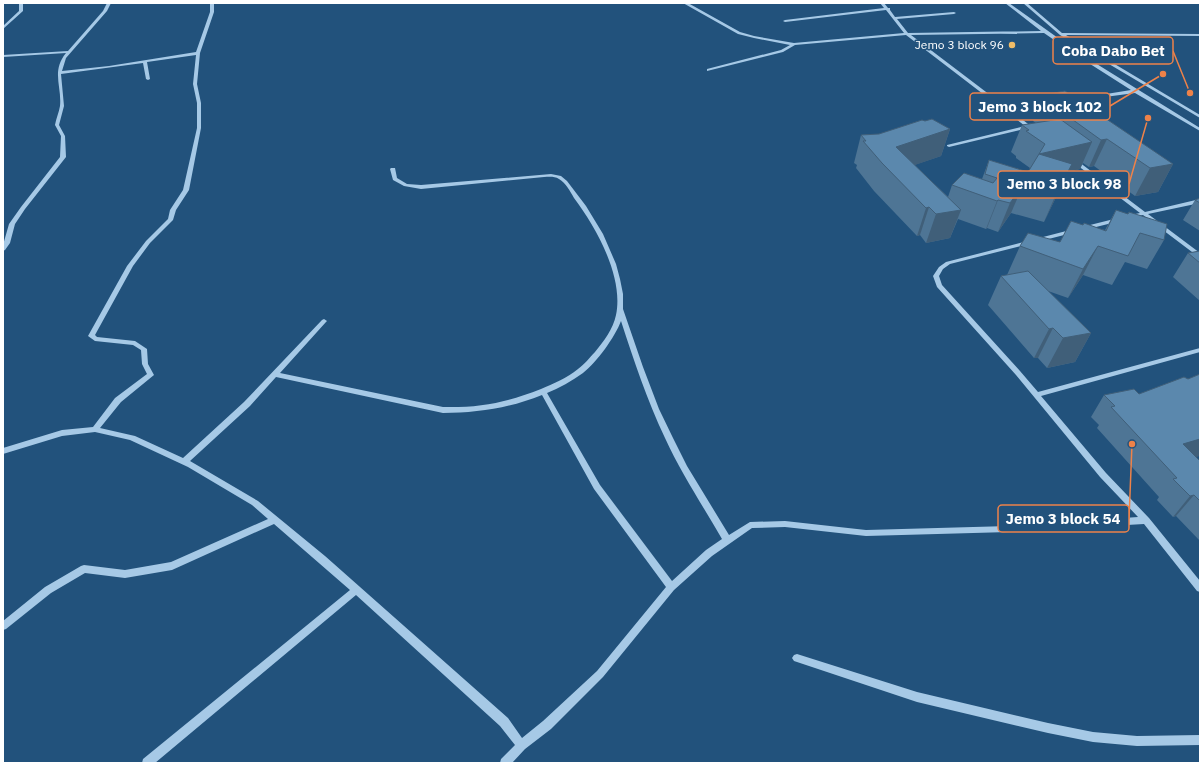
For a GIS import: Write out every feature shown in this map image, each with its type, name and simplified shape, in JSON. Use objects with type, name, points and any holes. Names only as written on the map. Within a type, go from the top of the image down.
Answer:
[{"type":"street","points":[[3,28],[21,11],[21,3]]},
{"type":"street","points":[[3,249],[7,243],[12,224],[63,157],[63,136],[57,125],[62,106],[59,73],[64,58],[105,11],[109,3]]},
{"type":"street","points":[[95,429],[118,400],[151,375],[145,364],[144,349],[140,346],[135,343],[95,338],[91,336],[130,266],[148,242],[171,219],[173,210],[186,190],[199,128],[199,103],[195,84],[198,53],[212,12],[212,3]]},
{"type":"street","points":[[685,3],[739,33],[754,38],[794,44],[907,34],[1042,32]]},
{"type":"street","points":[[882,3],[889,9],[907,34],[1042,136]]},
{"type":"street","points":[[1007,3],[1042,32],[1078,56],[1200,130]]},
{"type":"street","points":[[1025,3],[1061,34],[1200,118]]},
{"type":"street","points":[[785,21],[889,9]]},
{"type":"street","points":[[896,18],[954,13]]},
{"type":"street","points":[[1061,34],[1200,36]]},
{"type":"street","points":[[709,70],[782,50],[794,44]]},
{"type":"street","points":[[3,56],[69,52]]},
{"type":"street","points":[[59,73],[145,62],[198,53]]},
{"type":"street","points":[[1078,56],[1093,54]]},
{"type":"street","points":[[145,62],[148,79]]},
{"type":"street","points":[[1060,102],[1136,91]]},
{"type":"street","points":[[1030,107],[1053,104]]},
{"type":"street","points":[[949,146],[1029,126]]},
{"type":"street","points":[[1068,155],[1200,256]]},
{"type":"street","points":[[393,169],[395,179],[406,185],[421,187],[544,175],[556,176],[563,179],[587,211],[604,242],[618,283],[620,309],[635,355],[662,424],[686,470],[727,540]]},
{"type":"street","points":[[1200,201],[1144,213],[948,263],[941,268],[936,276],[939,286],[1037,395],[1104,475],[1146,520],[1200,588]]},
{"type":"street","points":[[275,374],[443,410],[455,411],[494,407],[543,391],[579,372],[610,338],[620,309]]},
{"type":"street","points":[[184,462],[247,404],[324,321]]},
{"type":"street","points":[[1037,395],[1200,350]]},
{"type":"street","points":[[543,391],[597,487],[671,587]]},
{"type":"street","points":[[3,451],[62,433],[95,429],[132,438],[184,462],[255,503],[356,590],[504,722],[521,745]]},
{"type":"street","points":[[3,626],[48,590],[84,569],[125,574],[172,566],[274,520]]},
{"type":"street","points":[[505,763],[521,745],[547,725],[600,674],[671,587],[727,540],[750,525],[785,524],[866,533],[1009,528],[1146,520]]},
{"type":"street","points":[[148,763],[356,590]]},
{"type":"street","points":[[797,658],[917,697],[1055,730],[1093,737],[1137,741],[1200,740]]},
{"type":"building","points":[[1065,91],[1173,164],[1150,168],[1107,139],[1101,140],[1069,117],[1074,116],[1043,95]]},
{"type":"building","points":[[932,119],[950,129],[896,147],[961,210],[936,214],[929,207],[926,208],[882,163],[863,141],[866,141],[861,135],[879,134],[922,120],[925,121]]},
{"type":"building","points":[[1060,119],[1092,142],[1039,154],[1045,144],[1026,131],[1029,130],[1022,125]]},
{"type":"building","points":[[1039,154],[1072,164],[1056,194],[1023,185],[1010,203],[997,201],[952,185],[964,173],[993,183],[997,178],[985,174],[989,160],[1028,172]]},
{"type":"building","points":[[1200,198],[1200,203],[1195,200]]},
{"type":"building","points":[[1116,210],[1128,214],[1129,212],[1167,224],[1164,240],[1140,233],[1128,256],[1098,246],[1083,269],[1020,246],[1028,233],[1060,242],[1071,221],[1083,225],[1084,223],[1106,231]]},
{"type":"building","points":[[1200,251],[1200,263],[1188,253]]},
{"type":"building","points":[[1028,271],[1091,333],[1063,338],[1053,328],[1049,329],[1001,276]]},
{"type":"building","points":[[1200,374],[1200,439],[1183,444],[1200,461],[1200,501],[1194,495],[1190,496],[1173,479],[1177,478],[1111,407],[1115,406],[1104,395],[1134,389],[1139,394],[1184,377],[1188,379]]},
{"type":"place","name":"Jemo 3 block 96","points":[[1012,45]]},
{"type":"place","name":"Jemo 3 block 102","points":[[1163,74]]},
{"type":"place","name":"Coba Dabo Bet","points":[[1190,93]]},
{"type":"place","name":"Jemo 3 block 98","points":[[1148,118]]},
{"type":"place","name":"Jemo 3 block 54","points":[[1132,444]]}]
